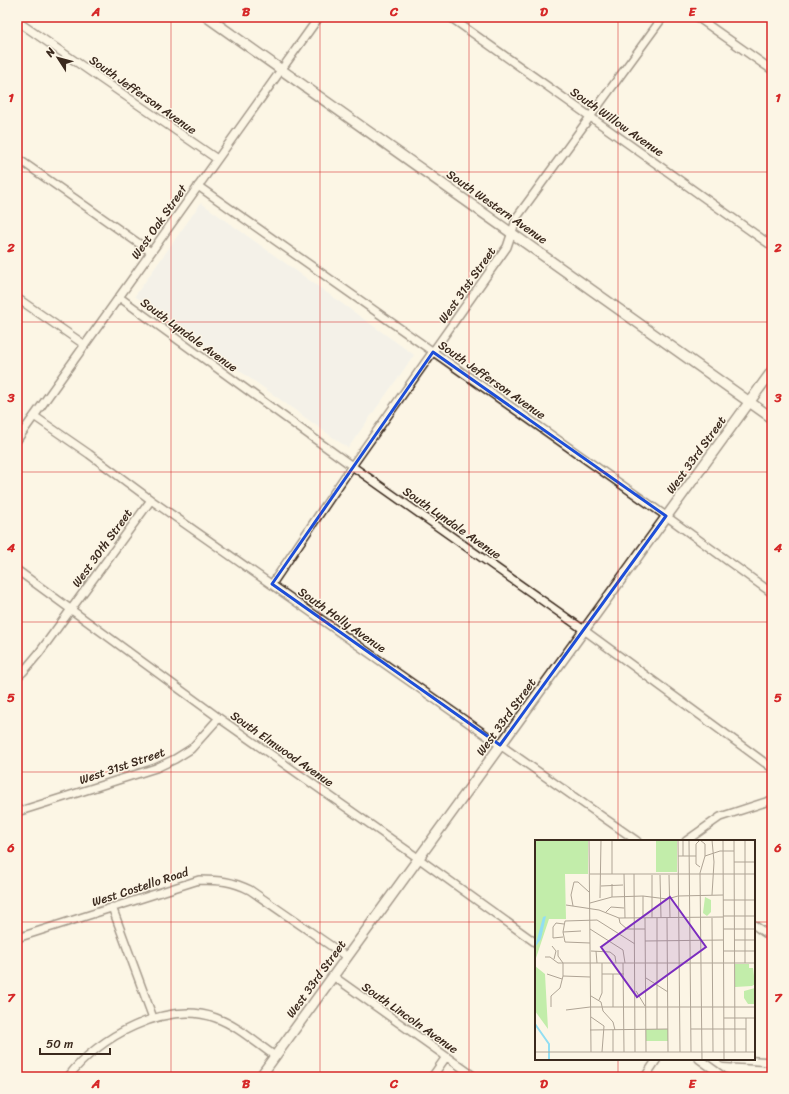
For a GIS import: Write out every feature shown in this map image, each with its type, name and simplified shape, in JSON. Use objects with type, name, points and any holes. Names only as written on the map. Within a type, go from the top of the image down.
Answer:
[{"type":"street","name":"South Western Avenue","points":[[207,17],[772,418]]},
{"type":"street","name":"West Oak Street","points":[[18,437],[119,298],[318,17]]},
{"type":"street","name":"South Willow Avenue","points":[[450,17],[772,246]]},
{"type":"street","name":"West 31st Street","points":[[272,584],[352,466],[507,247],[517,217],[663,17]]},
{"type":"street","points":[[697,17],[772,70]]},
{"type":"street","name":"South Jefferson Avenue","points":[[18,21],[217,159]]},
{"type":"street","points":[[17,158],[151,252]]},
{"type":"street","name":"South Jefferson Avenue","points":[[198,186],[666,516],[772,593]]},
{"type":"street","points":[[17,298],[85,345]]},
{"type":"street","name":"South Lyndale Avenue","points":[[119,298],[352,466],[584,630],[772,768]]},
{"type":"street","name":"West 33rd Street","points":[[260,1077],[772,371]]},
{"type":"street","name":"South Holly Avenue","points":[[34,416],[89,454],[151,500],[636,840]]},
{"type":"street","name":"West 30th Street","points":[[17,677],[39,653],[151,500]]},
{"type":"street","name":"South Elmwood Avenue","points":[[17,570],[218,718],[418,858],[535,942]]},
{"type":"street","name":"West 31st Street","points":[[17,812],[156,768],[176,759],[191,749],[218,718]]},
{"type":"street","points":[[687,840],[720,817],[772,800]]},
{"type":"street","name":"West Costello Road","points":[[17,938],[199,880],[217,880],[236,883],[250,890],[347,957]]},
{"type":"street","points":[[112,907],[153,1018]]},
{"type":"street","points":[[755,926],[772,938]]},
{"type":"street","name":"South Lincoln Avenue","points":[[333,976],[475,1077]]},
{"type":"street","points":[[68,1077],[99,1046],[122,1032],[153,1018],[186,1013],[216,1018],[234,1027],[275,1056]]},
{"type":"street","points":[[432,1077],[446,1057]]},
{"type":"street","points":[[645,1077],[656,1060]]},
{"type":"street","points":[[701,1060],[724,1077]]},
{"type":"street","points":[[740,1060],[772,1062]]},
{"type":"highlighted area","points":[[433,352],[666,516],[500,745],[272,584]]},
{"type":"shaded area","points":[[201,203],[414,355],[348,448],[135,296]]}]
